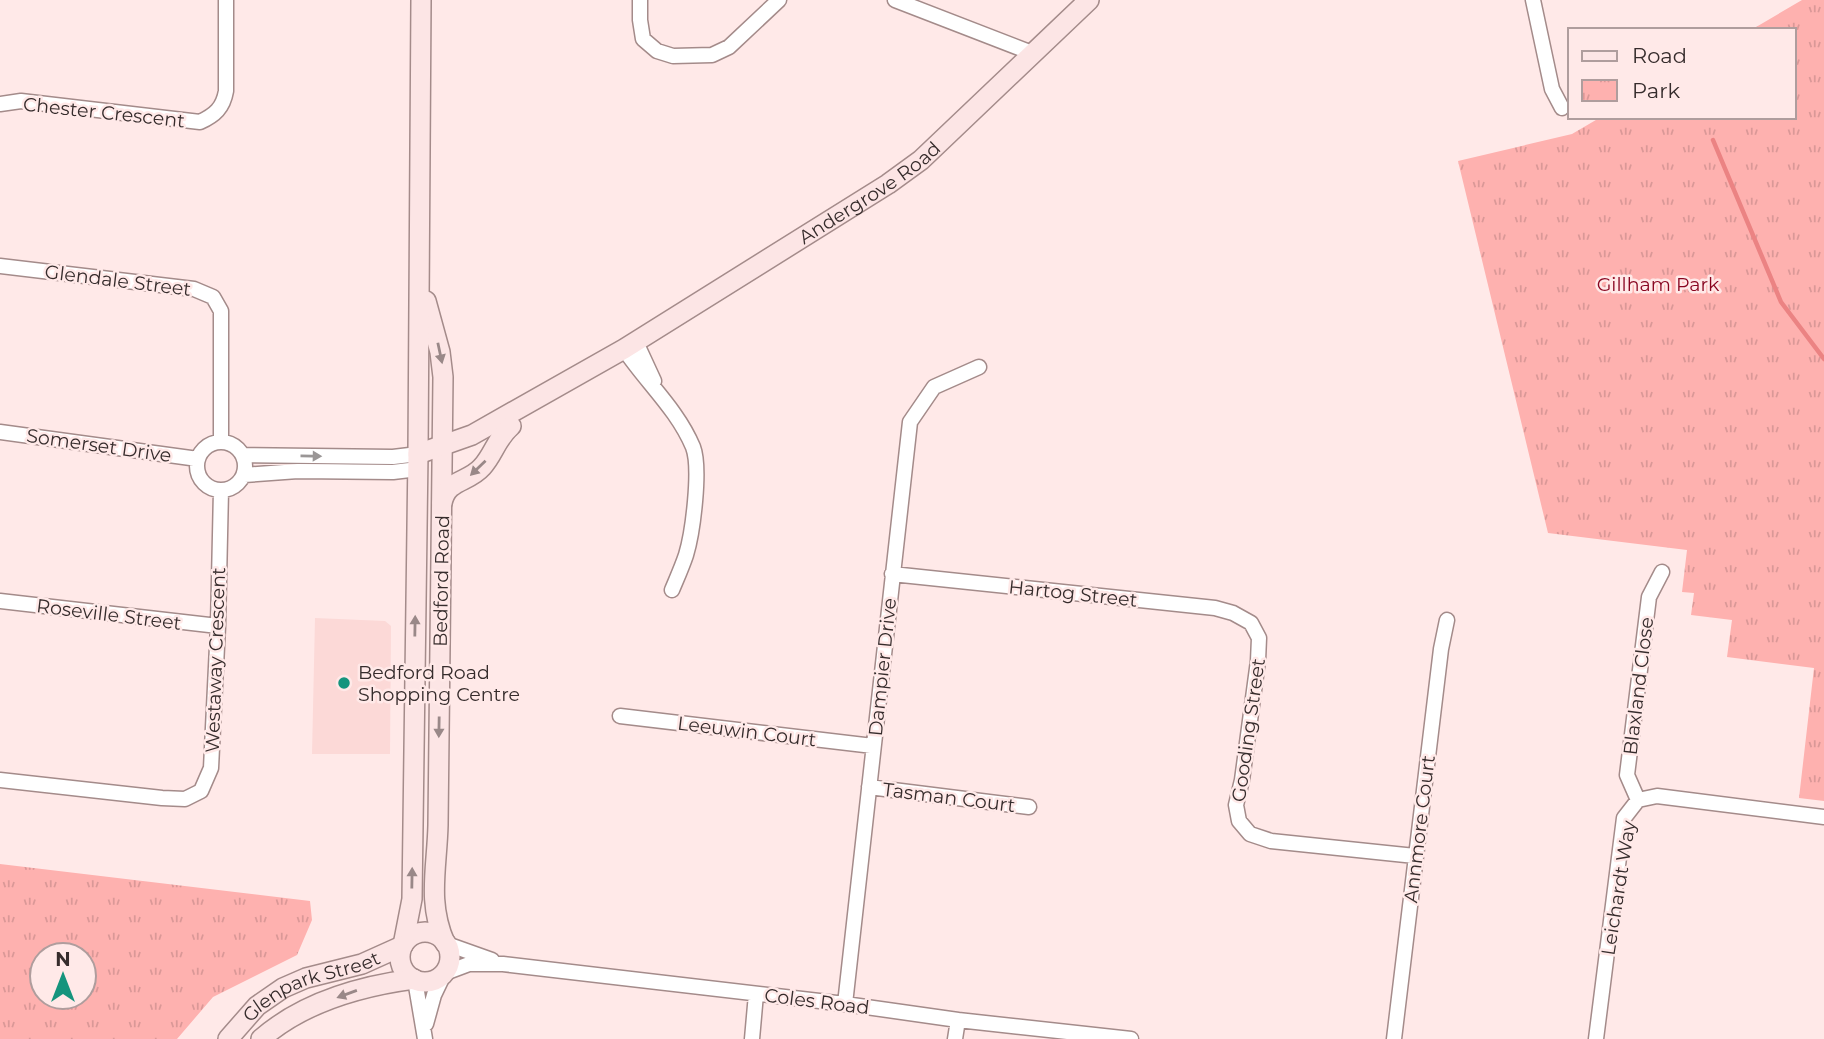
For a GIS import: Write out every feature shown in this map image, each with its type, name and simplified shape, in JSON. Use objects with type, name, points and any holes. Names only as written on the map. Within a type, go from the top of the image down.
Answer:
[{"type":"street","name":"Chester Crescent","points":[[0,104],[21,101],[201,122],[214,116],[224,103],[226,0]]},
{"type":"street","name":"Bedford Road","points":[[403,946],[412,899],[421,0]]},
{"type":"street","points":[[640,0],[643,39],[657,51],[673,56],[712,55],[729,47],[779,0]]},
{"type":"street","points":[[895,0],[1032,54]]},
{"type":"street","name":"Andergrove Road","points":[[443,454],[630,345],[899,176],[921,160],[1089,0]]},
{"type":"street","points":[[1534,0],[1552,89],[1562,108]]},
{"type":"street","name":"Bedford Road","points":[[419,262],[426,303],[442,361],[438,836],[433,899],[438,925],[446,943]]},
{"type":"street","name":"Glendale Street","points":[[0,266],[194,289],[213,297],[221,311],[221,442]]},
{"type":"street","points":[[630,345],[688,438],[696,460],[688,547],[672,590]]},
{"type":"street","name":"Andergrove Road","points":[[418,461],[473,449],[563,394],[630,345]]},
{"type":"street","name":"Dampier Drive","points":[[845,1004],[910,422],[934,387],[979,367]]},
{"type":"street","points":[[442,504],[447,489],[481,468],[499,437],[511,426]]},
{"type":"street","name":"Somerset Drive","points":[[0,432],[198,459]]},
{"type":"street","points":[[221,442],[234,446],[243,455],[244,475],[238,483],[221,490],[201,480],[197,466],[198,459],[207,446],[221,442]]},
{"type":"street","points":[[243,455],[393,457],[418,461]]},
{"type":"street","points":[[244,475],[298,471],[399,472],[418,461]]},
{"type":"street","name":"Westaway Crescent","points":[[0,780],[173,799],[185,799],[201,791],[211,768],[219,626],[221,490]]},
{"type":"street","name":"Blaxland Close","points":[[1638,800],[1627,775],[1649,597],[1662,572]]},
{"type":"street","name":"Hartog Street","points":[[892,574],[1215,608],[1251,624]]},
{"type":"street","name":"Roseville Street","points":[[0,601],[219,626]]},
{"type":"street","name":"Annmore Court","points":[[1394,1039],[1415,856],[1447,620]]},
{"type":"street","name":"Gooding Street","points":[[1251,624],[1259,638],[1258,661],[1242,780],[1236,805],[1239,821],[1250,834],[1271,841],[1415,856]]},
{"type":"street","name":"Leeuwin Court","points":[[620,716],[873,746]]},
{"type":"street","name":"Tasman Court","points":[[869,787],[1029,807]]},
{"type":"street","name":"Leichardt Way","points":[[1596,1039],[1624,818],[1638,800],[1657,796],[1824,817]]},
{"type":"street","points":[[425,1034],[434,995],[444,973],[450,958],[446,943],[435,934],[414,934],[403,946],[400,955],[406,974],[414,980],[429,982],[444,973]]},
{"type":"street","name":"Coles Road","points":[[446,943],[503,964]]},
{"type":"street","name":"Glenpark Street","points":[[228,1039],[257,1006],[283,988],[306,978],[362,964],[403,946]]},
{"type":"street","name":"Coles Road","points":[[444,973],[466,964],[503,964],[1131,1039]]},
{"type":"street","points":[[414,980],[425,1034]]},
{"type":"street","name":"Glenpark Street","points":[[261,1039],[292,1018],[335,998],[376,985],[414,980]]},
{"type":"street","points":[[752,1039],[756,994]]},
{"type":"street","points":[[956,1039],[958,1020]]},
{"type":"shaded area","points":[[315,618],[385,621],[391,626],[390,754],[312,754]]},
{"type":"green space","name":"Gillham Park","points":[[1802,0],[1824,0],[1824,801],[1799,798],[1814,668],[1727,657],[1732,620],[1691,615],[1694,593],[1682,592],[1687,550],[1548,533],[1458,161],[1572,134],[1598,119],[1796,119],[1796,28],[1754,28]]},
{"type":"green space","points":[[0,864],[310,901],[312,920],[297,955],[213,997],[177,1039],[0,1039]]},
{"type":"waterway","points":[[1713,140],[1781,302],[1824,359]]},
{"type":"place","name":"Bedford Road Shopping Centre","points":[[344,683]]}]
